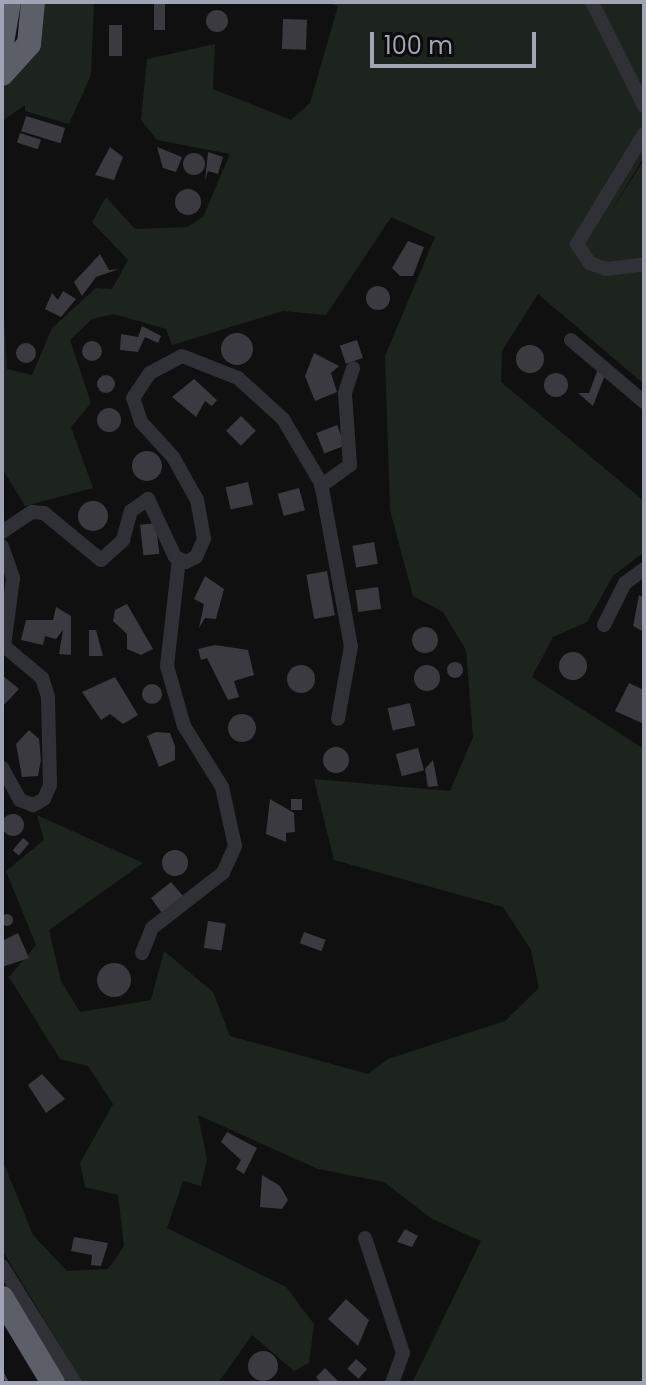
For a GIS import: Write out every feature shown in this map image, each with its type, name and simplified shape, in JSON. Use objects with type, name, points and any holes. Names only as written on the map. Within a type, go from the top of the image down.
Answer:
[{"type":"highway","points":[[2,43],[9,2]]},
{"type":"highway","points":[[2,74],[29,44],[33,2]]},
{"type":"highway","points":[[2,1298],[53,1383]]},
{"type":"highway","points":[[2,1332],[33,1383]]},
{"type":"street","points":[[592,2],[644,106]]},
{"type":"street","points":[[644,134],[577,244],[590,263],[606,269],[644,264]]},
{"type":"street","points":[[571,340],[644,402]]},
{"type":"street","points":[[179,559],[196,557],[204,539],[197,500],[133,408],[140,384],[164,362],[182,356],[261,396],[300,441],[321,486],[351,646],[338,719]]},
{"type":"street","points":[[321,486],[350,465],[345,393],[353,368]]},
{"type":"street","points":[[2,532],[32,512],[44,513],[101,560],[123,540],[131,511],[148,499],[179,559],[167,666],[184,726],[222,787],[235,846],[223,873],[152,928],[142,953]]},
{"type":"street","points":[[2,546],[13,578],[4,646],[42,678],[48,697],[50,785],[44,799],[33,805],[20,800],[2,768]]},
{"type":"street","points":[[604,625],[625,583],[644,569]]},
{"type":"street","points":[[365,1238],[403,1353],[392,1383]]},
{"type":"street","points":[[2,1266],[75,1383]]},
{"type":"shaded area","points":[[40,2],[94,2],[91,75],[69,124],[25,111],[25,105],[2,121],[2,81]]},
{"type":"shaded area","points":[[325,2],[644,2],[644,157],[610,213],[644,160],[644,384],[538,294],[502,351],[501,382],[644,501],[644,552],[613,576],[587,622],[553,637],[532,677],[644,749],[644,1383],[412,1383],[481,1241],[432,1219],[384,1182],[318,1169],[198,1115],[207,1159],[201,1186],[183,1181],[167,1228],[286,1287],[314,1324],[309,1363],[294,1371],[252,1335],[218,1383],[83,1383],[2,1250],[2,1159],[33,1235],[67,1271],[108,1269],[124,1246],[118,1195],[85,1187],[80,1163],[113,1104],[88,1066],[60,1059],[9,977],[36,945],[6,871],[44,840],[37,815],[143,863],[49,930],[61,981],[80,1012],[151,1000],[164,951],[213,992],[230,1036],[368,1074],[388,1059],[505,1021],[539,988],[531,950],[503,907],[334,860],[314,779],[450,791],[473,737],[466,650],[443,612],[413,596],[390,510],[385,356],[435,237],[391,217],[326,315],[283,311],[172,345],[166,329],[114,314],[92,319],[70,340],[91,403],[71,427],[93,488],[25,506],[2,468],[2,285],[7,369],[32,375],[52,328],[96,288],[112,289],[128,260],[92,222],[106,197],[135,229],[187,227],[203,217],[230,154],[157,140],[141,120],[147,59],[215,44],[213,89],[291,120],[310,103],[338,6]]},
{"type":"building","points":[[154,2],[165,2],[165,30],[154,30]]},
{"type":"building","points":[[217,10],[225,13],[228,21],[225,29],[217,32],[209,29],[206,21],[209,13]]},
{"type":"building","points":[[283,19],[307,20],[306,50],[282,49]]},
{"type":"building","points":[[109,25],[122,25],[122,56],[109,56]]},
{"type":"building","points":[[26,116],[65,128],[61,143],[21,131]]},
{"type":"building","points":[[20,133],[41,140],[38,149],[17,143]]},
{"type":"building","points":[[110,147],[123,157],[114,180],[95,175]]},
{"type":"building","points":[[157,147],[182,157],[176,172],[163,168]]},
{"type":"building","points":[[208,152],[223,157],[218,174],[208,171],[205,181]]},
{"type":"building","points":[[194,153],[202,156],[205,164],[202,172],[194,175],[186,172],[183,164],[186,156]]},
{"type":"building","points":[[188,189],[197,193],[201,202],[197,211],[188,215],[179,211],[175,202],[179,193]]},
{"type":"building","points":[[408,241],[424,247],[413,276],[400,276],[392,268]]},
{"type":"building","points":[[100,254],[109,270],[119,269],[96,277],[82,296],[74,282]]},
{"type":"building","points":[[378,286],[387,289],[390,298],[387,307],[378,310],[369,307],[366,298],[369,289]]},
{"type":"building","points":[[63,291],[76,299],[61,317],[45,309],[52,293],[58,300]]},
{"type":"building","points":[[142,326],[161,336],[158,343],[145,337],[138,352],[120,350],[121,334],[138,337]]},
{"type":"building","points":[[237,333],[248,338],[253,349],[248,360],[237,365],[226,360],[221,349],[226,338]]},
{"type":"building","points":[[357,340],[363,358],[346,364],[340,346]]},
{"type":"building","points":[[92,341],[99,344],[102,351],[99,358],[92,361],[85,358],[82,351],[85,344]]},
{"type":"building","points":[[26,343],[33,346],[36,353],[33,360],[26,363],[19,360],[16,353],[19,346]]},
{"type":"building","points":[[530,345],[540,349],[544,359],[540,369],[530,373],[520,369],[516,359],[520,349]]},
{"type":"building","points":[[314,353],[339,366],[331,373],[337,392],[315,401],[305,376]]},
{"type":"building","points":[[598,369],[605,375],[593,406],[578,393],[589,393]]},
{"type":"building","points":[[556,373],[564,377],[568,385],[564,393],[556,397],[548,393],[544,385],[548,377]]},
{"type":"building","points":[[102,375],[110,375],[115,384],[113,391],[102,393],[97,388],[97,380]]},
{"type":"building","points":[[194,379],[217,400],[212,406],[205,401],[196,417],[172,397]]},
{"type":"building","points":[[109,408],[120,415],[121,420],[114,431],[109,432],[98,425],[97,420],[104,409]]},
{"type":"building","points":[[241,416],[256,431],[241,446],[226,431]]},
{"type":"building","points":[[337,425],[345,446],[324,453],[316,433]]},
{"type":"building","points":[[147,451],[158,455],[162,466],[158,477],[147,481],[136,477],[132,466],[136,455]]},
{"type":"building","points":[[248,482],[253,504],[231,510],[226,487]]},
{"type":"building","points":[[299,488],[305,510],[284,516],[278,494]]},
{"type":"building","points":[[93,501],[103,506],[108,516],[103,526],[93,531],[83,526],[78,516],[83,506]]},
{"type":"building","points":[[156,523],[159,554],[143,556],[140,525]]},
{"type":"building","points":[[374,542],[378,564],[356,567],[352,546]]},
{"type":"building","points":[[327,571],[335,615],[314,619],[306,575]]},
{"type":"building","points":[[205,576],[224,589],[216,619],[205,618],[199,628],[204,604],[194,599]]},
{"type":"building","points":[[378,587],[381,609],[358,612],[355,590]]},
{"type":"building","points":[[639,595],[644,598],[644,632],[633,626]]},
{"type":"building","points":[[127,604],[153,649],[141,655],[127,649],[127,634],[113,621],[115,610]]},
{"type":"building","points":[[56,607],[71,616],[71,655],[59,654],[63,630],[56,639],[45,636],[43,645],[21,640],[26,620],[53,620]]},
{"type":"building","points":[[425,627],[434,631],[438,640],[434,649],[425,653],[416,649],[412,640],[416,631]]},
{"type":"building","points":[[89,630],[96,630],[103,656],[89,656]]},
{"type":"building","points":[[215,645],[248,650],[254,675],[234,681],[239,697],[228,700],[207,658],[201,660],[198,649]]},
{"type":"building","points":[[573,652],[583,656],[587,666],[583,676],[573,680],[563,676],[559,666],[563,656]]},
{"type":"building","points":[[455,662],[461,664],[461,676],[455,678],[449,676],[447,670],[449,664]]},
{"type":"building","points":[[301,665],[311,669],[315,679],[311,689],[301,693],[291,689],[287,679],[291,669]]},
{"type":"building","points":[[427,665],[436,669],[440,678],[436,687],[427,691],[418,687],[414,678],[418,669]]},
{"type":"building","points":[[2,675],[19,689],[2,707]]},
{"type":"building","points":[[115,677],[138,715],[123,724],[110,714],[101,720],[82,692]]},
{"type":"building","points":[[629,683],[644,690],[644,724],[615,711]]},
{"type":"building","points":[[148,684],[156,684],[162,694],[156,704],[148,704],[142,698],[142,690]]},
{"type":"building","points":[[410,703],[415,725],[393,731],[388,708]]},
{"type":"building","points":[[242,714],[252,718],[256,728],[252,738],[242,742],[232,738],[228,728],[232,718]]},
{"type":"building","points":[[29,730],[39,739],[41,760],[38,776],[22,777],[16,744]]},
{"type":"building","points":[[156,732],[170,733],[175,746],[175,760],[159,767],[147,736]]},
{"type":"building","points":[[336,747],[345,751],[349,760],[345,769],[336,773],[327,769],[323,760],[327,751]]},
{"type":"building","points":[[418,748],[424,770],[402,776],[396,754]]},
{"type":"building","points":[[433,760],[438,786],[428,787],[425,769]]},
{"type":"building","points":[[270,799],[294,813],[295,832],[286,833],[286,842],[266,834]]},
{"type":"building","points":[[291,799],[302,799],[302,810],[291,810]]},
{"type":"building","points":[[13,814],[21,817],[24,825],[21,833],[13,836],[5,833],[2,825],[5,817]]},
{"type":"building","points":[[23,838],[29,843],[19,855],[13,850]]},
{"type":"building","points":[[175,850],[184,854],[188,863],[184,872],[175,876],[166,872],[162,863],[166,854]]},
{"type":"building","points":[[171,882],[183,896],[164,916],[151,898]]},
{"type":"building","points":[[7,914],[13,920],[7,926],[1,920]]},
{"type":"building","points":[[208,921],[226,924],[222,950],[204,948]]},
{"type":"building","points":[[304,932],[326,940],[322,951],[300,943]]},
{"type":"building","points":[[18,933],[29,958],[2,967],[2,941]]},
{"type":"building","points":[[114,963],[126,968],[131,980],[126,992],[114,997],[102,992],[97,980],[102,968]]},
{"type":"building","points":[[42,1074],[65,1099],[46,1113],[28,1085]]},
{"type":"building","points":[[227,1132],[257,1148],[244,1174],[236,1169],[241,1160],[221,1142]]},
{"type":"building","points":[[262,1175],[280,1186],[288,1200],[282,1209],[260,1207]]},
{"type":"building","points":[[405,1229],[418,1236],[412,1247],[397,1242]]},
{"type":"building","points":[[74,1237],[108,1243],[101,1266],[91,1265],[92,1255],[71,1251]]},
{"type":"building","points":[[346,1299],[369,1320],[358,1346],[328,1319]]},
{"type":"building","points":[[263,1351],[274,1355],[278,1366],[274,1377],[263,1381],[252,1377],[248,1366],[252,1355]]},
{"type":"building","points":[[356,1359],[367,1369],[358,1379],[347,1369]]},
{"type":"building","points":[[325,1368],[340,1383],[321,1383],[316,1377]]},
{"type":"railway","points":[[2,1372],[8,1383]]}]
